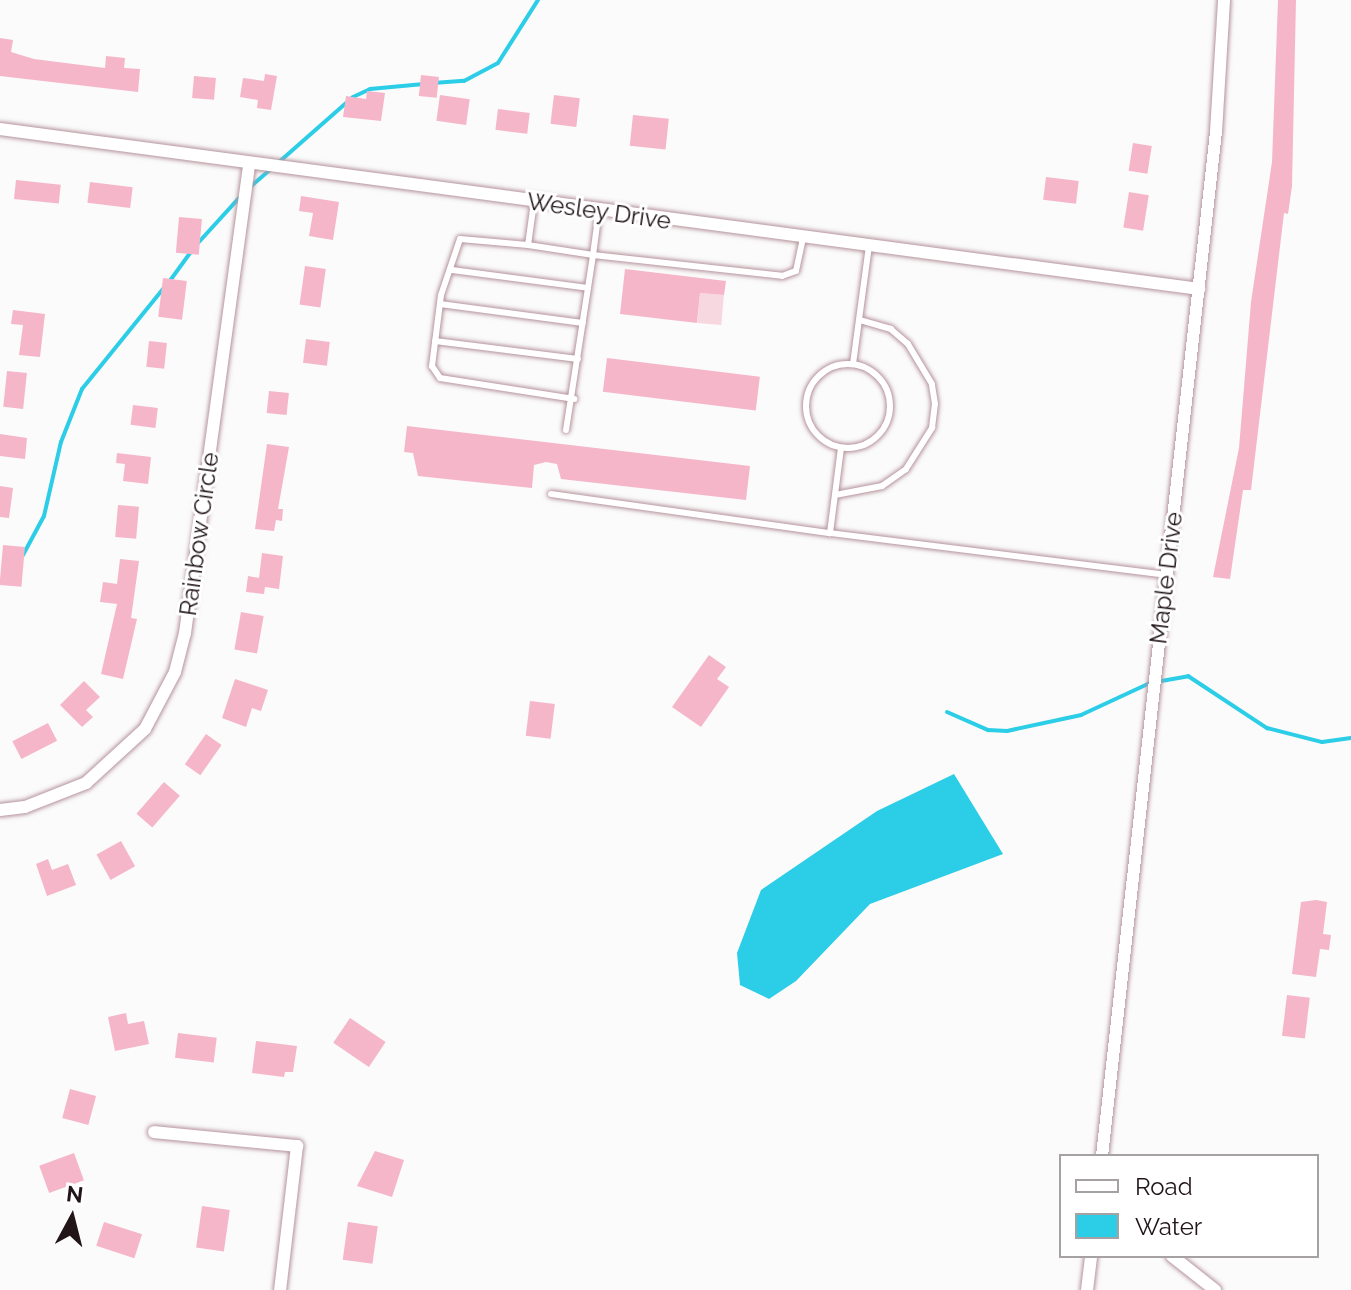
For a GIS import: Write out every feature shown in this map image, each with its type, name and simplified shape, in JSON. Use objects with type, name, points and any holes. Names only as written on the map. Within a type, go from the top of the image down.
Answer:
[{"type":"street","name":"Maple Drive","points":[[1102,1154],[1216,132],[1224,0]]},
{"type":"street","name":"Wesley Drive","points":[[0,129],[1199,289]]},
{"type":"street","name":"Rainbow Circle","points":[[0,810],[25,807],[86,783],[145,729],[175,672],[185,633],[249,163]]},
{"type":"street","points":[[154,1132],[297,1146],[280,1290]]},
{"type":"street","points":[[1087,1290],[1091,1258]]},
{"type":"street","points":[[1174,1258],[1212,1289]]},
{"type":"lane","points":[[528,245],[534,202]]},
{"type":"lane","points":[[566,430],[574,399],[599,210]]},
{"type":"lane","points":[[574,399],[440,378],[432,366],[440,304],[460,239],[782,276],[796,271],[803,238]]},
{"type":"lane","points":[[853,364],[869,246]]},
{"type":"lane","points":[[452,270],[588,288]]},
{"type":"lane","points":[[440,304],[583,323]]},
{"type":"lane","points":[[835,495],[882,486],[906,469],[932,428],[935,404],[932,384],[908,344],[891,329],[860,320]]},
{"type":"lane","points":[[435,341],[578,359]]},
{"type":"lane","points":[[853,364],[866,368],[886,386],[890,413],[878,436],[868,444],[841,448],[827,444],[808,422],[807,393],[825,370],[853,364]]},
{"type":"lane","points":[[830,533],[841,448]]},
{"type":"lane","points":[[551,494],[1166,575]]},
{"type":"shaded area","points":[[700,293],[724,295],[721,325],[697,323]]},
{"type":"water","points":[[954,774],[1003,854],[870,904],[796,981],[769,999],[740,985],[737,953],[761,890],[877,811]]},
{"type":"building","points":[[1278,0],[1296,0],[1292,186],[1288,214],[1284,213],[1251,490],[1243,490],[1230,579],[1213,577],[1239,448],[1251,302],[1272,162]]},
{"type":"building","points":[[0,38],[13,40],[11,52],[34,59],[105,68],[106,56],[125,58],[124,68],[140,69],[138,92],[0,76]]},
{"type":"building","points":[[265,74],[277,76],[271,110],[257,108],[258,100],[240,97],[243,78],[264,81]]},
{"type":"building","points":[[421,75],[439,77],[437,98],[419,96]]},
{"type":"building","points":[[194,76],[216,78],[214,100],[192,98]]},
{"type":"building","points":[[367,91],[385,93],[381,121],[343,117],[346,96],[366,99]]},
{"type":"building","points":[[440,95],[470,99],[466,125],[436,121]]},
{"type":"building","points":[[554,95],[580,98],[576,127],[550,124]]},
{"type":"building","points":[[498,109],[530,113],[527,134],[495,130]]},
{"type":"building","points":[[633,115],[669,119],[666,150],[630,146]]},
{"type":"building","points":[[1133,143],[1152,146],[1147,174],[1129,171]]},
{"type":"building","points":[[1046,177],[1079,181],[1076,204],[1043,200]]},
{"type":"building","points":[[16,180],[61,185],[59,204],[14,199]]},
{"type":"building","points":[[90,182],[133,187],[130,208],[87,203]]},
{"type":"building","points":[[1129,192],[1149,195],[1143,231],[1123,228]]},
{"type":"building","points":[[301,196],[339,202],[333,240],[309,236],[313,213],[299,211]]},
{"type":"building","points":[[179,217],[202,219],[199,255],[176,253]]},
{"type":"building","points":[[305,266],[326,269],[320,308],[300,305]]},
{"type":"building","points":[[625,269],[726,281],[724,295],[700,293],[697,323],[620,314]]},
{"type":"building","points":[[163,278],[187,281],[182,320],[158,317]]},
{"type":"building","points":[[13,310],[45,314],[40,357],[19,355],[23,325],[11,324]]},
{"type":"building","points":[[306,339],[330,342],[327,366],[303,363]]},
{"type":"building","points":[[149,341],[167,343],[164,369],[146,367]]},
{"type":"building","points":[[607,358],[760,377],[756,411],[603,392]]},
{"type":"building","points":[[7,371],[27,373],[23,409],[3,407]]},
{"type":"building","points":[[269,391],[289,393],[287,415],[267,413]]},
{"type":"building","points":[[133,405],[158,408],[155,428],[131,425]]},
{"type":"building","points":[[407,426],[750,466],[746,500],[561,479],[557,464],[546,462],[534,465],[532,488],[418,476],[413,453],[404,452]]},
{"type":"building","points":[[0,434],[27,438],[25,459],[0,456]]},
{"type":"building","points":[[267,444],[289,447],[278,509],[283,509],[282,521],[276,520],[274,531],[255,529]]},
{"type":"building","points":[[117,453],[151,457],[148,484],[123,481],[125,464],[116,463]]},
{"type":"building","points":[[0,486],[13,488],[9,518],[0,517]]},
{"type":"building","points":[[118,505],[139,507],[136,539],[115,537]]},
{"type":"building","points":[[3,545],[25,547],[21,587],[0,585]]},
{"type":"building","points":[[262,553],[283,556],[279,589],[265,587],[264,594],[246,592],[248,576],[259,578]]},
{"type":"building","points":[[120,559],[139,561],[131,618],[137,619],[123,679],[101,674],[117,604],[100,602],[103,582],[117,584]]},
{"type":"building","points":[[241,612],[264,616],[257,653],[234,649]]},
{"type":"building","points":[[709,655],[726,667],[717,679],[729,687],[701,727],[672,707]]},
{"type":"building","points":[[235,679],[268,690],[261,711],[252,708],[246,727],[222,718]]},
{"type":"building","points":[[84,681],[100,697],[86,710],[93,717],[82,727],[60,705]]},
{"type":"building","points":[[530,701],[555,704],[551,739],[526,736]]},
{"type":"building","points":[[48,723],[57,741],[21,759],[12,741]]},
{"type":"building","points":[[206,734],[222,745],[200,775],[185,764]]},
{"type":"building","points":[[164,782],[180,796],[152,827],[136,814]]},
{"type":"building","points":[[121,841],[135,866],[111,880],[97,855]]},
{"type":"building","points":[[48,859],[52,870],[68,864],[76,885],[47,896],[36,864]]},
{"type":"building","points":[[1301,902],[1327,902],[1323,934],[1331,935],[1329,950],[1320,949],[1316,977],[1292,974]]},
{"type":"building","points":[[1287,995],[1310,998],[1305,1038],[1282,1036]]},
{"type":"building","points":[[126,1013],[128,1024],[144,1021],[149,1044],[115,1051],[108,1017]]},
{"type":"building","points":[[350,1018],[386,1042],[369,1067],[333,1043]]},
{"type":"building","points":[[178,1033],[217,1038],[214,1063],[175,1058]]},
{"type":"building","points":[[256,1041],[297,1046],[293,1072],[285,1072],[284,1077],[252,1073]]},
{"type":"building","points":[[70,1089],[96,1096],[88,1125],[62,1118]]},
{"type":"building","points":[[375,1151],[404,1160],[392,1197],[357,1186]]},
{"type":"building","points":[[74,1153],[84,1180],[49,1193],[39,1166]]},
{"type":"building","points":[[202,1206],[230,1210],[224,1251],[196,1248]]},
{"type":"building","points":[[104,1222],[142,1234],[134,1258],[96,1246]]},
{"type":"building","points":[[348,1222],[378,1226],[372,1264],[343,1260]]},
{"type":"waterway","points":[[433,83],[464,81],[498,63],[538,0]]},
{"type":"waterway","points":[[279,162],[353,97],[370,89],[424,84]]},
{"type":"waterway","points":[[249,188],[273,167]]},
{"type":"waterway","points":[[198,243],[240,197]]},
{"type":"waterway","points":[[169,282],[192,250]]},
{"type":"waterway","points":[[23,555],[44,516],[61,442],[82,389],[163,289]]},
{"type":"waterway","points":[[947,712],[988,730],[1007,731],[1081,715],[1150,683],[1188,676],[1267,728],[1322,742],[1351,738]]}]
